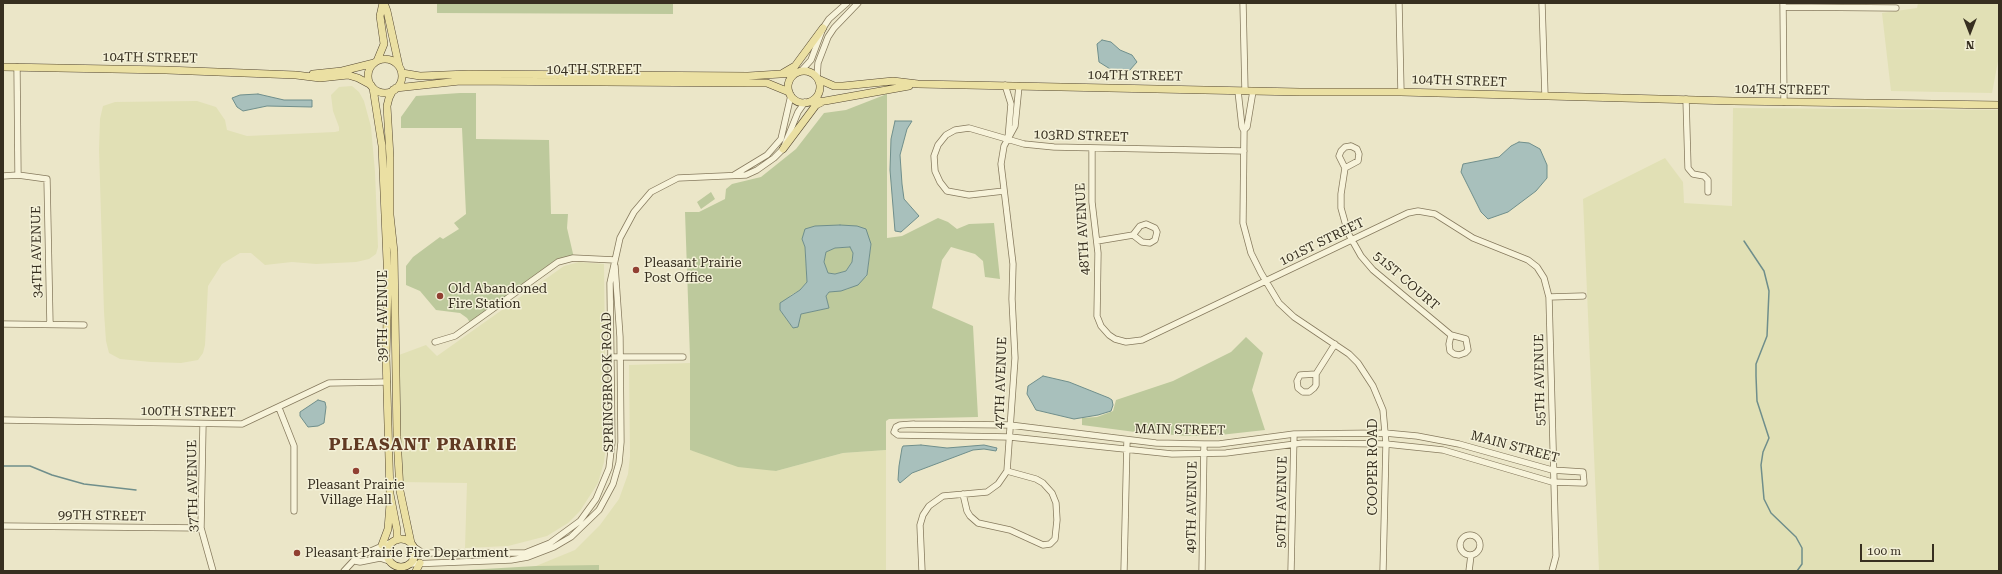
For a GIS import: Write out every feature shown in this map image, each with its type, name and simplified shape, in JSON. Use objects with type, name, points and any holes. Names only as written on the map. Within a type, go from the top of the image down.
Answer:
[{"type":"main road","points":[[376,62],[384,44],[380,16],[384,3]]},
{"type":"main road","points":[[384,3],[387,11],[396,58],[401,71],[400,84],[395,89],[383,92],[372,87],[368,76],[371,66],[383,59],[393,61],[401,71]]},
{"type":"main road","points":[[782,74],[795,66],[822,28]]},
{"type":"main road","name":"104TH STREET","points":[[296,75],[342,71],[376,62]]},
{"type":"main road","name":"104TH STREET","points":[[3,67],[296,75],[320,78],[348,75],[358,78],[372,87]]},
{"type":"main road","name":"104TH STREET","points":[[401,71],[420,76],[468,74],[748,76],[799,72]]},
{"type":"main road","points":[[799,72],[810,72],[817,78],[820,91],[817,96],[807,102],[797,101],[790,93],[790,81],[799,72]]},
{"type":"main road","name":"104TH STREET","points":[[817,78],[834,86],[880,81],[918,84],[1242,91],[1401,92],[1784,102],[1999,105]]},
{"type":"main road","name":"104TH STREET","points":[[395,89],[460,81],[748,82],[767,83],[790,93]]},
{"type":"main road","name":"104TH STREET","points":[[807,102],[825,101],[918,84]]},
{"type":"main road","name":"39TH AVENUE","points":[[372,87],[380,132],[382,158],[388,284],[387,382],[390,494],[397,530],[395,540]]},
{"type":"main road","name":"39TH AVENUE","points":[[395,89],[389,98],[387,106],[390,157],[390,215],[394,252],[397,437],[400,491],[412,545]]},
{"type":"main road","points":[[783,149],[816,105],[825,101]]},
{"type":"main road","points":[[382,158],[390,157]]},
{"type":"main road","points":[[382,545],[388,529],[390,494]]},
{"type":"main road","points":[[403,539],[412,545],[415,556],[408,567],[393,566],[387,552],[395,540],[403,539]]},
{"type":"main road","points":[[416,571],[420,563]]},
{"type":"street","points":[[799,72],[810,60],[822,28],[828,19],[847,3]]},
{"type":"street","points":[[817,78],[818,63],[828,36],[858,3]]},
{"type":"street","points":[[1242,91],[1243,3]]},
{"type":"street","points":[[1399,3],[1401,92]]},
{"type":"street","points":[[1542,3],[1545,96]]},
{"type":"street","points":[[1784,102],[1783,5],[1896,8]]},
{"type":"street","points":[[3,176],[18,176],[17,67]]},
{"type":"street","points":[[1005,85],[1012,104],[1008,139]]},
{"type":"street","points":[[1008,139],[1013,132],[1016,118],[1019,86]]},
{"type":"street","name":"COOPER ROAD","points":[[1242,91],[1242,127],[1244,130],[1243,224],[1251,253],[1265,282],[1279,303],[1304,324],[1335,344],[1358,363],[1373,386],[1383,410],[1386,444],[1383,571]]},
{"type":"street","name":"COOPER ROAD","points":[[1244,130],[1247,127],[1253,91]]},
{"type":"street","name":"SPRINGBROOK ROAD","points":[[732,176],[768,155],[781,139],[790,93]]},
{"type":"street","points":[[1686,99],[1688,168],[1693,174],[1704,176],[1708,180],[1708,192]]},
{"type":"street","name":"SPRINGBROOK ROAD","points":[[412,545],[423,553],[525,553],[550,544],[580,521],[596,499],[609,468],[612,442],[610,283],[620,238],[634,212],[651,192],[678,178],[746,175],[757,170],[774,158],[783,149],[798,112],[807,102]]},
{"type":"street","name":"103RD STREET","points":[[1004,191],[970,195],[947,191],[940,182],[935,171],[934,156],[938,145],[946,135],[956,130],[969,128],[1024,144],[1092,148],[1244,151]]},
{"type":"street","name":"47TH AVENUE","points":[[1007,471],[1015,358],[1012,299],[1014,264],[1001,164],[1004,146],[1008,139]]},
{"type":"street","name":"48TH AVENUE","points":[[1092,148],[1092,202],[1097,240],[1096,313],[1104,330]]},
{"type":"street","name":"51ST COURT","points":[[1345,168],[1341,194],[1341,208],[1351,240],[1361,256],[1373,270],[1451,335]]},
{"type":"street","name":"34TH AVENUE","points":[[18,176],[47,179],[50,324]]},
{"type":"street","name":"101ST STREET","points":[[1104,330],[1115,339],[1126,342],[1138,341],[1408,213],[1422,211],[1435,214],[1473,238],[1528,260],[1537,267],[1544,278]]},
{"type":"street","points":[[1097,240],[1133,235]]},
{"type":"street","points":[[435,342],[455,336],[558,262],[573,258],[615,260]]},
{"type":"street","name":"SPRINGBROOK ROAD","points":[[408,567],[420,563],[511,560],[528,557],[562,543],[588,522],[607,496],[619,463],[621,442],[620,357],[615,260]]},
{"type":"street","name":"55TH AVENUE","points":[[1544,278],[1549,297],[1552,482]]},
{"type":"street","points":[[1549,297],[1583,296]]},
{"type":"street","points":[[3,324],[84,325]]},
{"type":"street","points":[[1316,374],[1335,344]]},
{"type":"street","points":[[610,357],[683,357]]},
{"type":"street","name":"100TH STREET","points":[[3,420],[242,424],[279,408],[329,383],[387,382]]},
{"type":"street","points":[[279,408],[294,446],[294,511]]},
{"type":"street","name":"37TH AVENUE","points":[[203,424],[202,528],[213,571]]},
{"type":"street","name":"MAIN STREET","points":[[907,425],[1010,425],[1156,443],[1219,444],[1294,434],[1385,433],[1443,440],[1552,470],[1583,472],[1584,483],[1552,482],[1443,450],[1386,444],[1294,444],[1244,452],[1204,455],[1127,451],[1010,437],[898,435],[894,432],[896,428],[907,425]]},
{"type":"street","name":"50TH AVENUE","points":[[1291,571],[1294,434]]},
{"type":"street","points":[[1124,571],[1127,440]]},
{"type":"street","name":"49TH AVENUE","points":[[1202,571],[1204,444]]},
{"type":"street","points":[[922,571],[920,529],[923,515],[937,499],[949,495],[987,492],[998,484],[1007,471],[1036,479],[1043,483],[1052,493],[1056,503],[1057,520],[1054,539],[1050,544],[1043,545],[1010,530],[978,523],[967,511],[963,494]]},
{"type":"street","points":[[1552,482],[1556,556],[1552,571]]},
{"type":"street","name":"99TH STREET","points":[[3,526],[202,528]]},
{"type":"street","points":[[344,571],[355,561],[357,557],[395,540]]},
{"type":"street","points":[[1469,571],[1471,555]]},
{"type":"street","points":[[355,561],[360,562],[380,558],[393,566]]},
{"type":"green space","points":[[437,3],[673,3],[673,14],[437,13]]},
{"type":"green space","points":[[1918,3],[1999,3],[1999,56],[1992,93],[1891,91],[1882,13],[1917,8]]},
{"type":"green space","points":[[352,86],[359,92],[364,101],[371,127],[375,172],[378,247],[376,254],[369,259],[356,262],[316,264],[292,262],[265,265],[251,253],[240,253],[222,264],[208,286],[205,345],[203,353],[198,360],[181,363],[151,362],[120,359],[109,353],[106,341],[104,312],[99,150],[100,119],[103,106],[115,102],[197,101],[216,107],[225,120],[227,130],[247,136],[335,132],[339,131],[339,127],[333,111],[331,95],[339,87]]},
{"type":"green space","points":[[476,93],[476,139],[549,140],[551,214],[568,214],[567,228],[574,258],[565,259],[471,324],[467,318],[460,313],[436,310],[420,291],[406,285],[406,266],[413,257],[440,237],[443,239],[459,229],[454,223],[466,214],[462,128],[401,128],[401,117],[416,96]]},
{"type":"green space","points":[[887,94],[887,238],[902,236],[938,218],[948,222],[957,229],[969,224],[994,223],[1000,279],[985,277],[983,261],[975,254],[951,247],[942,260],[932,308],[973,326],[978,417],[889,419],[886,421],[886,450],[843,453],[776,471],[738,467],[690,450],[690,357],[685,212],[699,212],[725,199],[726,189],[732,184],[761,177],[796,149],[824,113],[846,110]],"holes":[[[815,226],[857,226],[871,244],[867,276],[848,289],[829,292],[826,296],[829,308],[800,314],[793,328],[780,310],[791,295],[800,290],[807,282],[805,247],[802,239]]]},
{"type":"green space","points":[[1733,108],[1999,110],[1999,571],[1599,571],[1583,199],[1665,158],[1683,182],[1684,203],[1732,206]]},
{"type":"green space","points":[[711,192],[715,199],[701,209],[697,202]]},
{"type":"green space","points":[[850,247],[853,253],[852,262],[846,271],[835,274],[828,273],[824,262],[826,252],[835,248]]},
{"type":"green space","points":[[579,262],[604,264],[606,444],[604,462],[598,483],[580,511],[568,523],[547,536],[508,546],[465,548],[467,483],[400,482],[399,355],[426,345],[437,356],[564,266]]},
{"type":"green space","points":[[1246,337],[1263,353],[1252,390],[1265,430],[1211,436],[1188,436],[1135,432],[1082,425],[1082,418],[1097,417],[1113,411],[1116,400],[1173,381],[1231,352]]},
{"type":"green space","points":[[690,363],[690,450],[776,471],[843,453],[886,450],[886,571],[599,571],[599,566],[536,566],[575,550],[600,525],[619,499],[628,474],[630,456],[629,365]]},
{"type":"green space","points":[[599,565],[599,571],[449,571],[536,566]]},
{"type":"water","points":[[1102,40],[1111,42],[1120,50],[1132,55],[1137,62],[1129,71],[1115,72],[1099,62],[1097,44]]},
{"type":"water","points":[[258,94],[284,100],[312,100],[312,107],[267,106],[243,111],[237,107],[232,98],[240,95]]},
{"type":"water","points":[[895,121],[912,121],[907,129],[900,155],[902,184],[904,199],[919,216],[901,232],[895,231],[890,170],[891,139]]},
{"type":"water","points":[[1519,142],[1529,143],[1540,149],[1547,165],[1547,178],[1536,191],[1508,212],[1488,219],[1481,212],[1461,172],[1463,164],[1499,157],[1511,146]]},
{"type":"water","points":[[815,226],[857,226],[866,229],[871,244],[867,275],[858,285],[841,291],[829,292],[826,296],[829,308],[801,314],[798,327],[793,328],[780,310],[780,303],[800,290],[807,282],[805,247],[802,239],[805,229]],"holes":[[[850,247],[853,253],[852,262],[846,271],[835,274],[828,273],[824,262],[826,252],[835,248]]]},
{"type":"water","points":[[1043,376],[1069,382],[1109,398],[1112,400],[1113,405],[1111,411],[1074,419],[1036,410],[1027,394],[1028,386]]},
{"type":"water","points":[[318,400],[325,402],[326,407],[324,423],[318,426],[308,427],[300,416],[300,412]]},
{"type":"water","points":[[921,445],[947,448],[984,445],[997,448],[996,451],[984,449],[973,450],[912,473],[900,483],[898,480],[899,466],[903,446]]},
{"type":"waterway","points":[[1744,241],[1764,271],[1769,291],[1767,336],[1756,364],[1757,401],[1769,438],[1763,452],[1761,465],[1764,499],[1771,513],[1796,537],[1802,548],[1802,564],[1797,571]]},
{"type":"waterway","points":[[3,466],[30,466],[52,475],[84,484],[136,490]]},
{"type":"place","name":"Pleasant Prairie Post Office","points":[[636,270]]},
{"type":"place","name":"Old Abandoned Fire Station","points":[[440,296]]},
{"type":"place","name":"Pleasant Prairie Village Hall","points":[[356,471]]},
{"type":"place","name":"Pleasant Prairie Fire Department","points":[[297,553]]},
{"type":"district","name":"PLEASANT PRAIRIE","points":[[423,445]]}]
